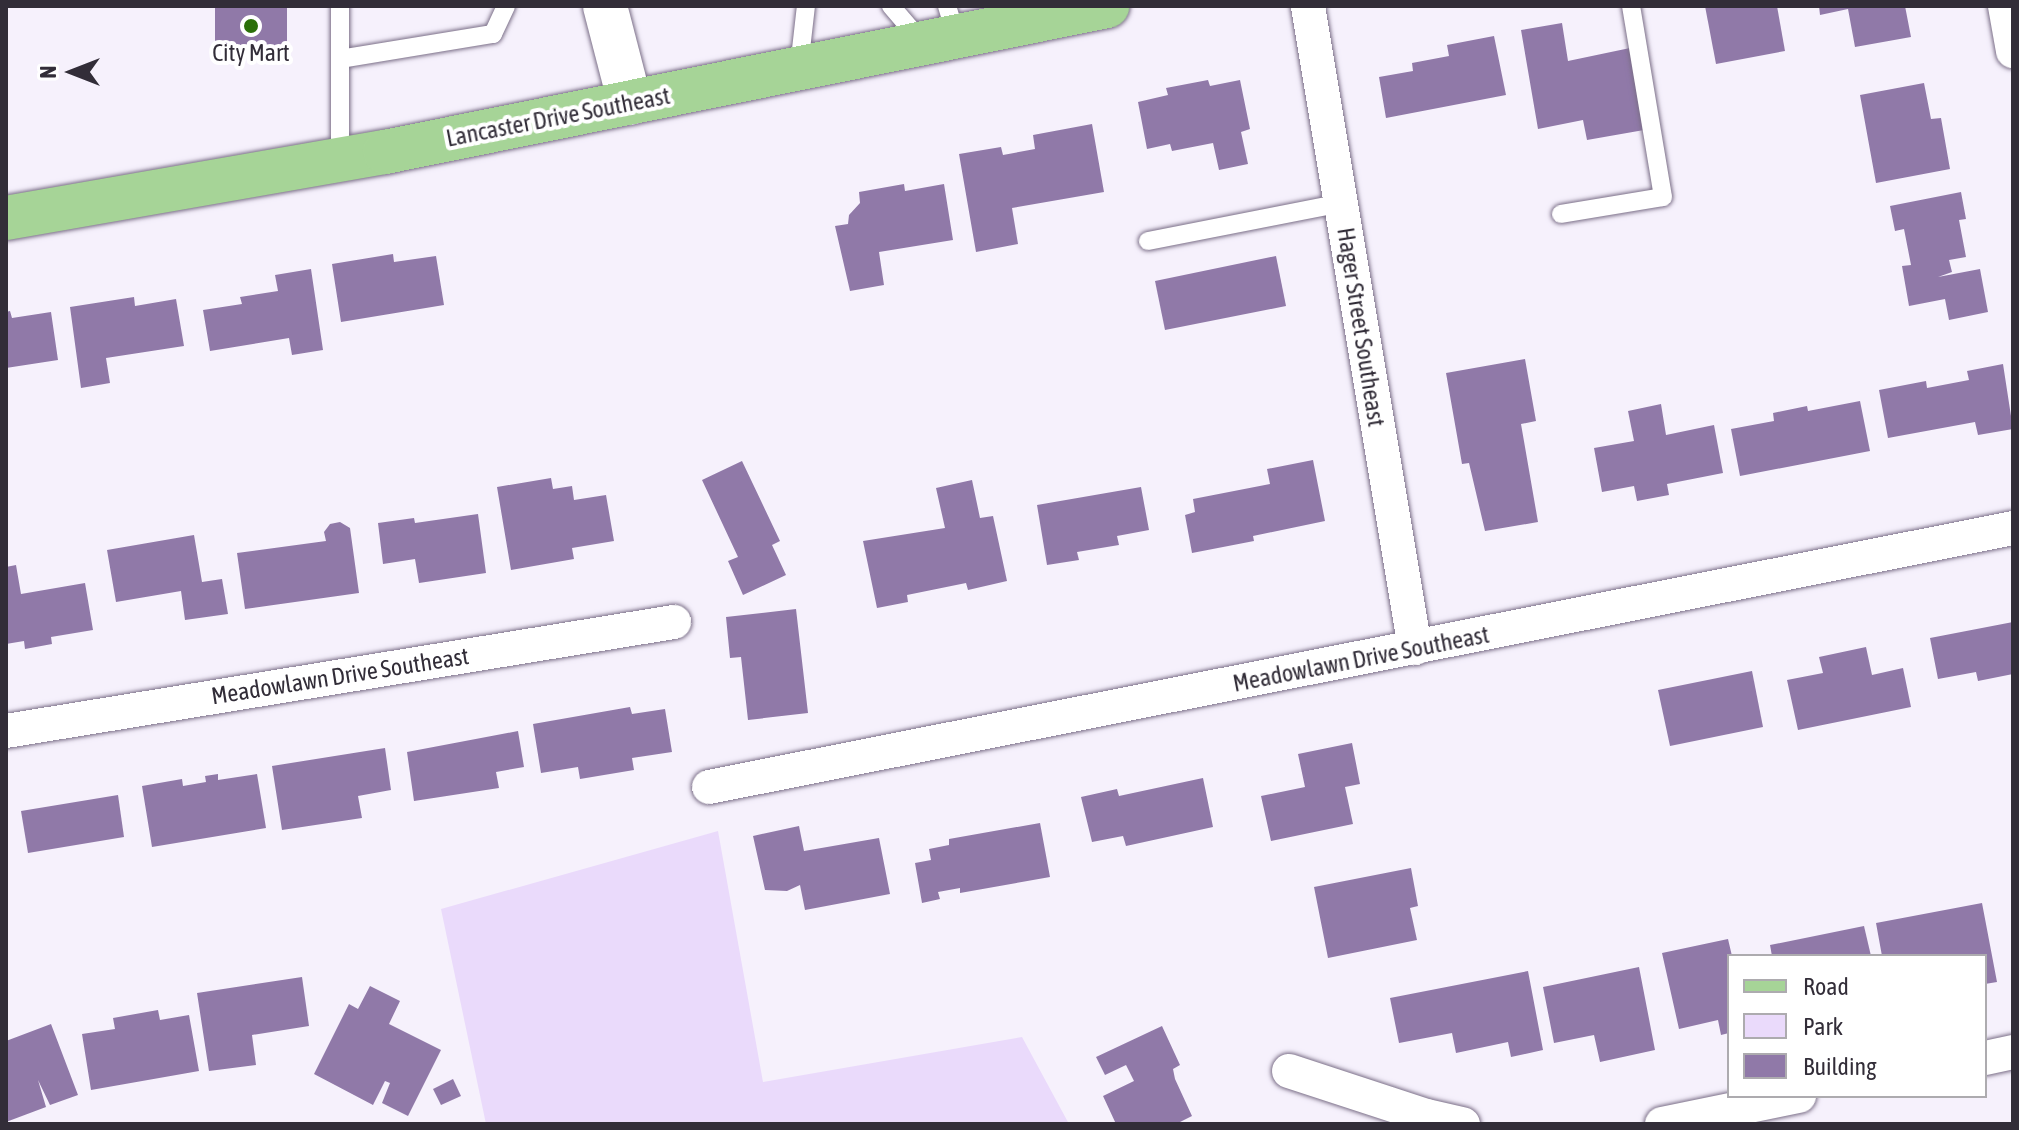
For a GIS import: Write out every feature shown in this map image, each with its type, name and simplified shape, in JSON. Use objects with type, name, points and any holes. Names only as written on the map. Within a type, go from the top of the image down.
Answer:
[{"type":"main road","name":"Lancaster Drive Southeast","points":[[6,218],[340,160],[630,103],[799,68],[942,28],[1107,6]]},
{"type":"street","points":[[605,6],[630,103]]},
{"type":"street","name":"Hager Street Southeast","points":[[1308,6],[1415,648]]},
{"type":"street","points":[[2005,6],[2013,51]]},
{"type":"street","name":"Meadowlawn Drive Southeast","points":[[709,787],[2013,528]]},
{"type":"street","name":"Meadowlawn Drive Southeast","points":[[6,731],[674,622]]},
{"type":"street","points":[[1987,1058],[2013,1052]]},
{"type":"street","points":[[1289,1071],[1427,1116],[1463,1124]]},
{"type":"street","points":[[1662,1124],[1789,1098]]},
{"type":"lane","points":[[340,6],[340,160]]},
{"type":"lane","points":[[340,59],[493,34],[506,6]]},
{"type":"lane","points":[[799,68],[806,6]]},
{"type":"lane","points":[[891,6],[942,28]]},
{"type":"lane","points":[[1561,214],[1663,197],[1631,6]]},
{"type":"lane","points":[[1148,241],[1341,203]]},
{"type":"green space","points":[[718,831],[763,1082],[1022,1037],[1069,1124],[486,1124],[441,909]]},
{"type":"building","name":"City Mart","points":[[215,6],[287,6],[287,46],[215,47]]},
{"type":"building","points":[[1705,6],[1777,6],[1785,51],[1716,64]]},
{"type":"building","points":[[1819,6],[1905,6],[1911,37],[1855,47],[1848,9],[1820,15]]},
{"type":"building","points":[[1562,23],[1568,61],[1630,48],[1644,130],[1587,140],[1583,120],[1538,129],[1521,30]]},
{"type":"building","points":[[1494,36],[1506,95],[1386,118],[1379,77],[1413,71],[1412,63],[1449,56],[1447,45]]},
{"type":"building","points":[[1208,80],[1210,86],[1240,80],[1250,129],[1241,132],[1248,164],[1219,170],[1213,143],[1172,151],[1170,144],[1147,149],[1138,102],[1168,95],[1166,88]]},
{"type":"building","points":[[1924,83],[1931,119],[1941,118],[1950,169],[1876,183],[1860,95]]},
{"type":"building","points":[[1092,124],[1104,192],[1012,208],[1018,244],[976,252],[959,154],[1001,147],[1003,155],[1035,149],[1033,135]]},
{"type":"building","points":[[904,184],[905,191],[944,184],[953,240],[879,252],[884,285],[850,291],[835,226],[848,224],[849,215],[860,203],[859,192]]},
{"type":"building","points":[[1961,192],[1966,219],[1959,220],[1966,257],[1949,260],[1952,272],[1938,277],[1980,269],[1988,312],[1949,320],[1945,299],[1909,306],[1902,266],[1911,265],[1904,229],[1895,231],[1890,206]]},
{"type":"building","points":[[393,254],[394,262],[436,256],[444,305],[341,322],[332,264]]},
{"type":"building","points":[[1276,256],[1286,306],[1165,330],[1155,281]]},
{"type":"building","points":[[311,269],[323,350],[292,355],[289,338],[210,351],[203,310],[242,304],[240,297],[278,291],[275,275]]},
{"type":"building","points":[[134,297],[135,306],[176,299],[184,346],[106,358],[110,383],[81,388],[70,307]]},
{"type":"building","points":[[10,311],[12,318],[51,312],[58,360],[6,368],[6,312]]},
{"type":"building","points":[[1525,359],[1536,421],[1521,424],[1538,522],[1485,531],[1469,463],[1462,464],[1446,373]]},
{"type":"building","points":[[2003,364],[2013,429],[1978,435],[1975,422],[1888,438],[1879,390],[1926,381],[1927,388],[1969,380],[1967,371]]},
{"type":"building","points":[[1860,401],[1870,451],[1740,476],[1731,429],[1774,421],[1773,413],[1807,406],[1808,411]]},
{"type":"building","points":[[1661,404],[1666,435],[1714,425],[1723,473],[1667,484],[1669,495],[1637,501],[1634,486],[1602,492],[1594,448],[1634,441],[1628,411]]},
{"type":"building","points":[[1313,460],[1325,521],[1253,536],[1254,541],[1192,553],[1185,515],[1195,512],[1193,499],[1270,484],[1267,469]]},
{"type":"building","points":[[742,461],[780,541],[772,545],[786,575],[743,595],[728,561],[738,557],[702,480]]},
{"type":"building","points":[[551,478],[553,489],[572,486],[574,500],[606,495],[614,541],[572,548],[574,559],[511,570],[497,487]]},
{"type":"building","points":[[972,480],[980,518],[993,516],[1007,581],[968,590],[966,583],[907,595],[908,602],[877,608],[863,541],[945,528],[936,488]]},
{"type":"building","points":[[1141,487],[1149,530],[1117,536],[1119,545],[1077,552],[1079,560],[1047,565],[1037,505]]},
{"type":"building","points":[[478,514],[486,573],[419,583],[415,559],[383,564],[378,523],[414,518],[415,523]]},
{"type":"building","points":[[340,522],[350,528],[359,593],[245,609],[237,553],[326,541],[324,532],[330,524]]},
{"type":"building","points":[[194,535],[202,582],[222,579],[228,614],[185,620],[181,591],[116,602],[107,550]]},
{"type":"building","points":[[16,565],[21,594],[85,583],[93,630],[51,637],[52,644],[25,649],[24,641],[6,644],[6,567]]},
{"type":"building","points":[[796,609],[808,713],[748,720],[741,657],[730,658],[726,617]]},
{"type":"building","points":[[2013,622],[2013,674],[1978,681],[1976,672],[1938,679],[1930,638]]},
{"type":"building","points":[[1866,647],[1872,675],[1903,668],[1911,707],[1798,730],[1787,680],[1823,673],[1819,657]]},
{"type":"building","points":[[1752,671],[1763,727],[1670,746],[1658,690]]},
{"type":"building","points":[[630,707],[632,714],[665,709],[672,752],[632,758],[634,770],[580,779],[578,767],[541,773],[533,724]]},
{"type":"building","points":[[518,731],[524,767],[496,772],[499,788],[414,801],[407,752]]},
{"type":"building","points":[[1352,743],[1360,784],[1345,787],[1353,824],[1271,841],[1261,796],[1305,787],[1298,754]]},
{"type":"building","points":[[385,748],[391,790],[358,796],[362,818],[282,830],[272,766]]},
{"type":"building","points":[[218,774],[218,780],[257,774],[266,828],[152,847],[142,786],[182,779],[183,786],[206,782],[205,776]]},
{"type":"building","points":[[1203,778],[1213,827],[1126,846],[1123,836],[1092,842],[1081,797],[1117,789],[1119,796]]},
{"type":"building","points":[[118,795],[124,837],[28,853],[21,811]]},
{"type":"building","points":[[1040,823],[1050,877],[960,893],[960,888],[938,892],[940,899],[922,903],[915,863],[931,860],[929,849],[949,845],[949,839]]},
{"type":"building","points":[[799,826],[804,851],[879,838],[890,894],[805,910],[800,885],[787,891],[765,890],[753,836]]},
{"type":"building","points":[[1411,868],[1418,906],[1410,908],[1417,940],[1328,958],[1314,887]]},
{"type":"building","points":[[1982,903],[1997,982],[1987,984],[1987,954],[1882,954],[1876,923]]},
{"type":"building","points":[[1864,926],[1871,954],[1772,954],[1770,945]]},
{"type":"building","points":[[1728,939],[1732,954],[1727,954],[1727,1034],[1721,1035],[1718,1020],[1679,1029],[1662,953]]},
{"type":"building","points":[[1639,967],[1655,1050],[1600,1062],[1594,1035],[1554,1043],[1543,987]]},
{"type":"building","points":[[1528,971],[1543,1050],[1511,1057],[1508,1042],[1456,1053],[1452,1033],[1399,1043],[1390,998]]},
{"type":"building","points":[[302,977],[309,1026],[252,1035],[256,1065],[209,1071],[197,993]]},
{"type":"building","points":[[370,986],[400,1001],[389,1024],[441,1050],[408,1116],[382,1103],[390,1083],[385,1081],[373,1105],[314,1074],[349,1004],[358,1009]]},
{"type":"building","points":[[158,1010],[160,1020],[189,1015],[199,1071],[91,1090],[82,1034],[115,1029],[113,1018]]},
{"type":"building","points":[[51,1024],[78,1095],[50,1105],[38,1080],[46,1107],[6,1122],[6,1041]]},
{"type":"building","points":[[1162,1026],[1180,1065],[1173,1069],[1175,1079],[1192,1116],[1176,1124],[1116,1124],[1103,1096],[1134,1081],[1126,1065],[1105,1075],[1096,1057]]},
{"type":"building","points":[[453,1079],[461,1096],[441,1105],[433,1089]]},
{"type":"place","name":"City Mart","points":[[251,26]]}]
